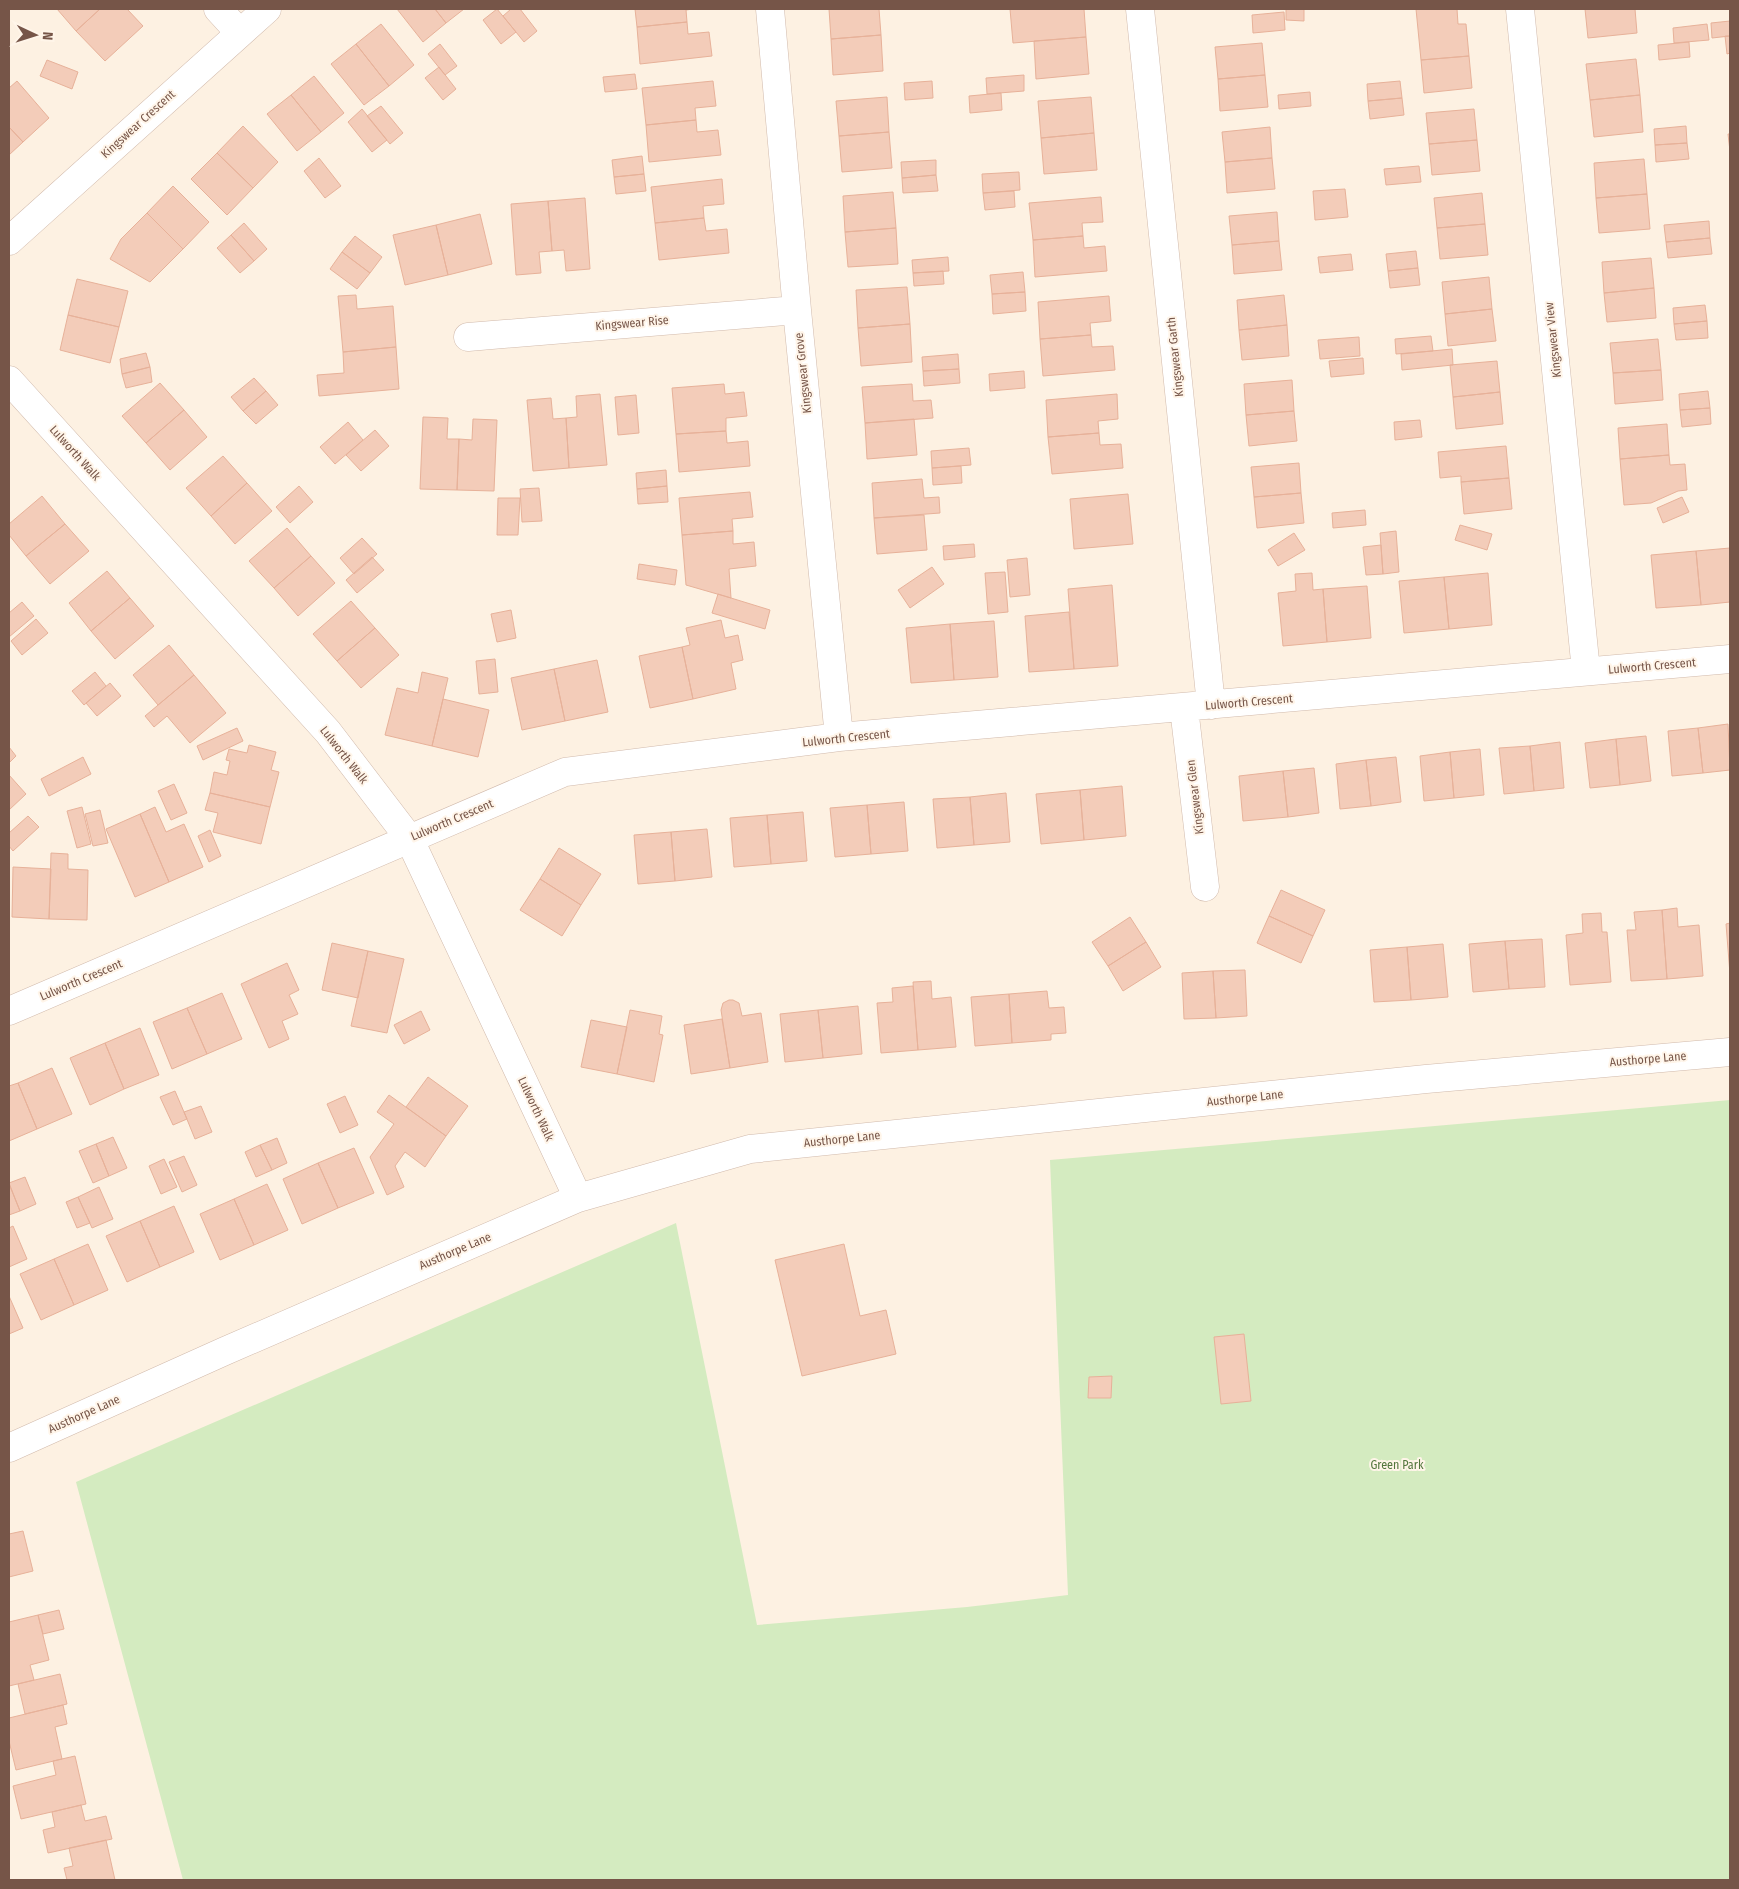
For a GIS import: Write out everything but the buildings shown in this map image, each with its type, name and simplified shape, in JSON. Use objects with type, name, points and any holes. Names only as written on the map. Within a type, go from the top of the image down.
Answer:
[{"type":"street","points":[[218,9],[239,32]]},
{"type":"street","name":"Kingswear Crescent","points":[[9,241],[239,32],[267,9]]},
{"type":"street","name":"Kingswear Grove","points":[[770,9],[797,310],[839,737]]},
{"type":"street","name":"Kingswear Garth","points":[[1140,9],[1211,705]]},
{"type":"street","name":"Kingswear View","points":[[1520,9],[1586,671]]},
{"type":"street","name":"Kingswear Rise","points":[[468,337],[797,310]]},
{"type":"street","name":"Lulworth Walk","points":[[9,380],[328,732],[409,838],[578,1198]]},
{"type":"street","name":"Lulworth Crescent","points":[[9,1011],[565,772],[839,737],[1730,659]]},
{"type":"street","name":"Kingswear Glen","points":[[1184,708],[1205,887]]},
{"type":"street","name":"Austhorpe Lane","points":[[9,1448],[225,1350],[578,1198],[750,1148],[1426,1080],[1730,1052]]},
{"type":"green space","name":"Green Park","points":[[1730,1100],[1730,1880],[183,1880],[76,1482],[676,1223],[757,1625],[967,1607],[1068,1595],[1050,1160]]}]
